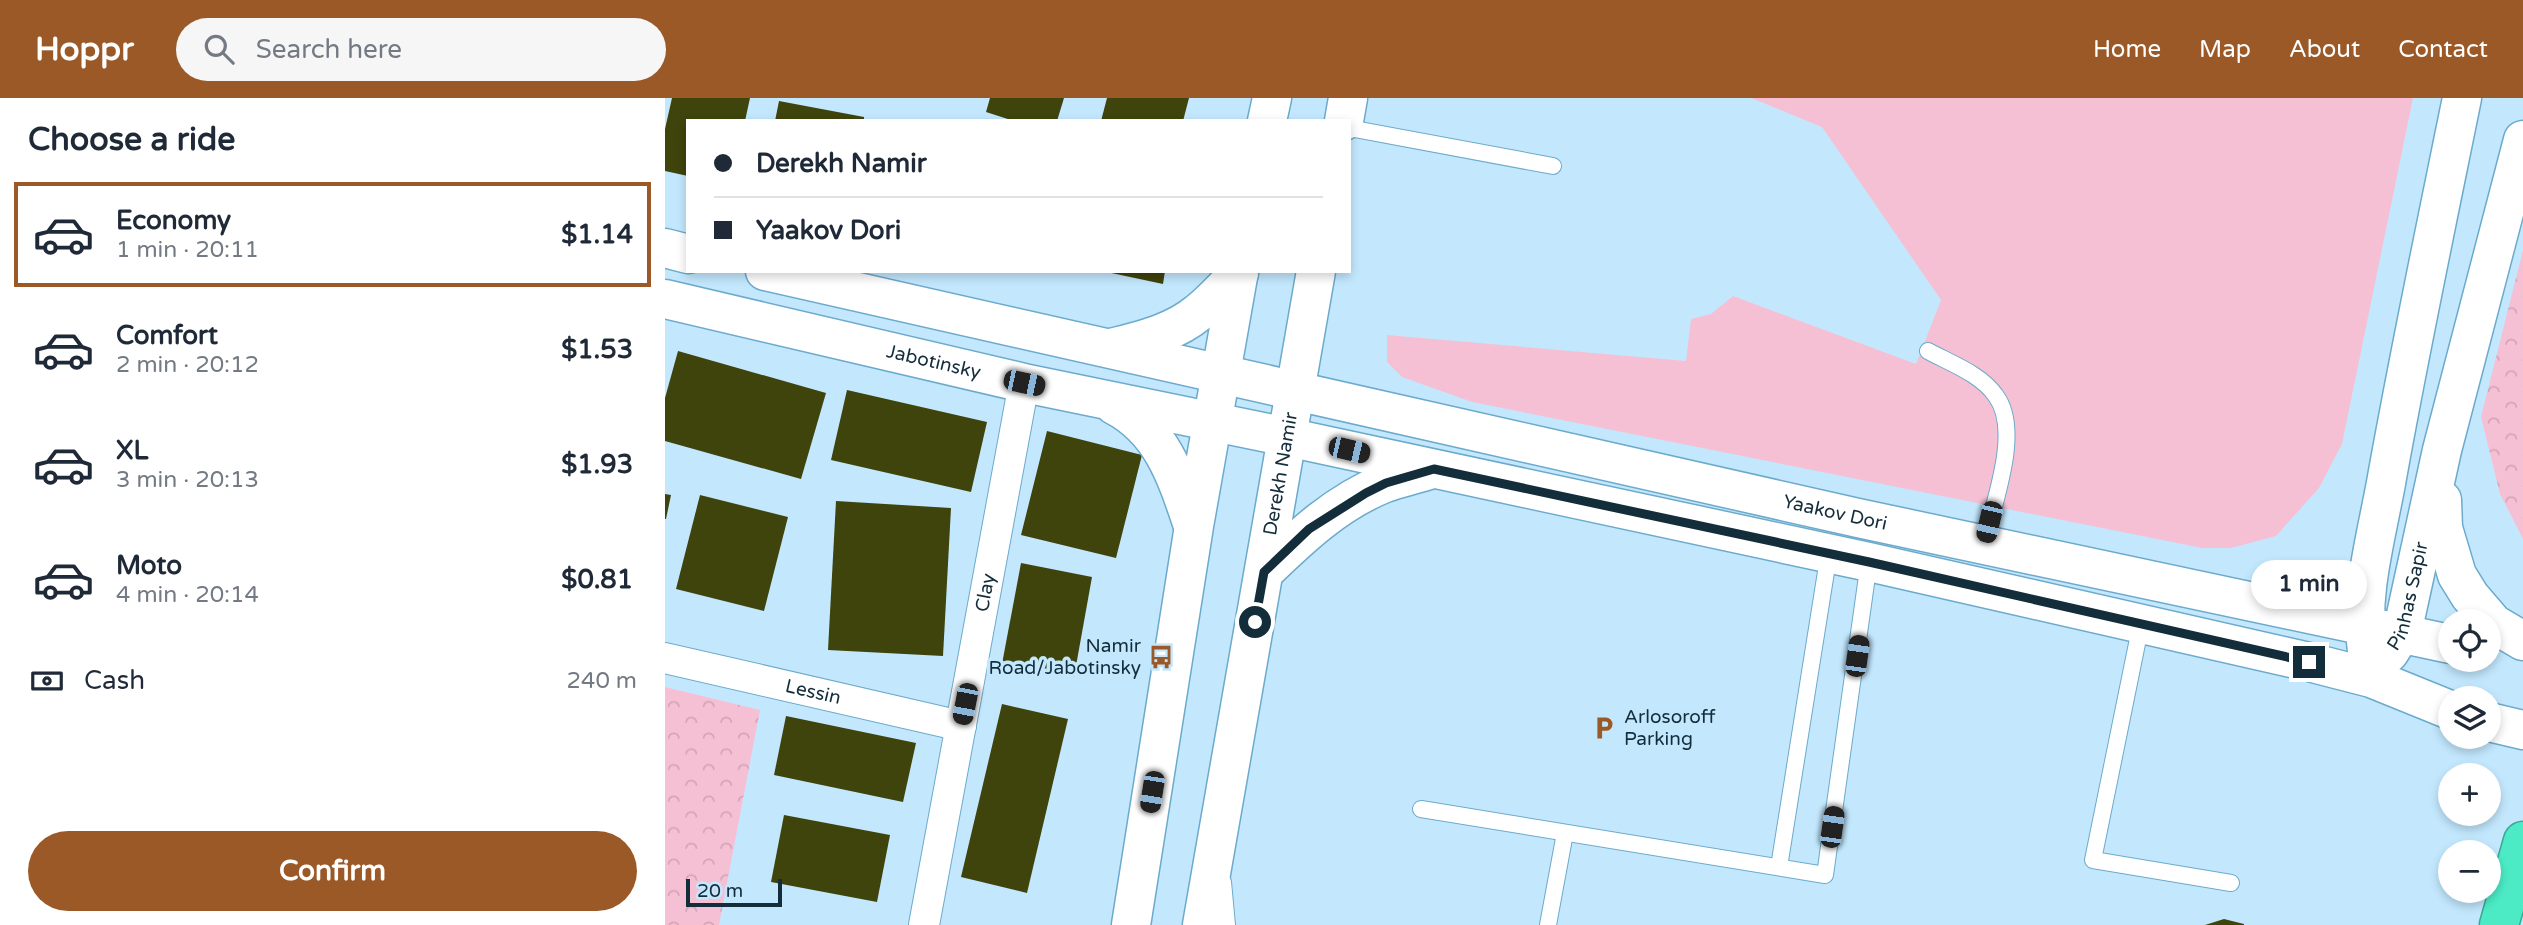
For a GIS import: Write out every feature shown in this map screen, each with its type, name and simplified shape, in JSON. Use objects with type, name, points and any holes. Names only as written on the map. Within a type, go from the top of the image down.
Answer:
[{"type":"highway","points":[[2499,925],[2523,841]]},
{"type":"street","points":[[1267,119],[1272,98]]},
{"type":"street","points":[[1344,119],[1348,98]]},
{"type":"street","name":"Pinhas Sapir","points":[[2371,678],[2363,626],[2367,587],[2399,409],[2462,98]]},
{"type":"street","name":"Pinhas Sapir","points":[[2371,678],[2402,633],[2442,450],[2523,141]]},
{"type":"street","points":[[665,248],[686,253]]},
{"type":"street","points":[[774,273],[1222,373]]},
{"type":"street","points":[[1106,349],[1150,338],[1183,324],[1199,313],[1238,273]]},
{"type":"street","points":[[1131,925],[1193,526],[1239,273]]},
{"type":"street","name":"Derekh Namir","points":[[1202,925],[1316,273]]},
{"type":"street","name":"Jabotinsky","points":[[665,299],[1024,383],[1287,437]]},
{"type":"street","name":"Yaakov Dori","points":[[1222,373],[1858,518],[2438,641]]},
{"type":"street","name":"Clay","points":[[924,925],[1024,383]]},
{"type":"street","points":[[1103,400],[1139,421],[1159,443],[1178,481],[1193,526]]},
{"type":"street","points":[[1287,437],[1829,553],[2141,624],[2371,678],[2438,705]]},
{"type":"street","points":[[2442,450],[2443,528],[2457,575],[2514,653]]},
{"type":"street","points":[[1264,572],[1309,529],[1327,516],[1386,483],[1434,469]]},
{"type":"street","points":[[1829,553],[1858,518]]},
{"type":"street","points":[[1858,518],[1869,562]]},
{"type":"street","name":"Lessin","points":[[665,658],[961,726]]},
{"type":"lane","points":[[1351,128],[1553,166]]},
{"type":"lane","points":[[1928,351],[1976,377],[1995,394],[2004,410],[2007,433],[2005,456],[1984,544]]},
{"type":"lane","points":[[1779,867],[1829,553]]},
{"type":"lane","points":[[1421,810],[1825,875],[1865,606],[1869,562]]},
{"type":"lane","points":[[2141,624],[2093,860],[2231,883]]},
{"type":"lane","points":[[1218,822],[1227,925]]},
{"type":"lane","points":[[1548,925],[1565,833]]},
{"type":"green space","points":[[1751,98],[2413,98],[2342,444],[2319,488],[2276,536],[2231,548],[2202,548],[1472,402],[1402,377],[1387,362],[1387,335],[1686,361],[1691,319],[1711,314],[1733,296],[1916,364],[1941,300],[1822,127]]},
{"type":"green space","points":[[2523,250],[2523,539],[2500,494],[2481,417]]},
{"type":"green space","points":[[665,687],[760,710],[719,925],[665,925]]},
{"type":"building","points":[[672,98],[750,98],[745,119],[686,119],[686,176],[665,171],[665,129]]},
{"type":"building","points":[[990,98],[1064,98],[1058,119],[1008,119],[986,112]]},
{"type":"building","points":[[1107,98],[1189,98],[1184,119],[1102,119]]},
{"type":"building","points":[[779,101],[864,117],[864,119],[775,119]]},
{"type":"building","points":[[1111,273],[1165,273],[1163,284]]},
{"type":"building","points":[[678,351],[826,393],[801,479],[665,441],[665,398]]},
{"type":"building","points":[[847,390],[987,422],[971,492],[831,460]]},
{"type":"building","points":[[1047,431],[1142,455],[1116,558],[1021,535]]},
{"type":"building","points":[[665,494],[671,495],[666,519],[665,519]]},
{"type":"building","points":[[700,495],[788,517],[764,611],[676,589]]},
{"type":"building","points":[[836,501],[951,508],[943,656],[828,650]]},
{"type":"building","points":[[1021,563],[1092,577],[1074,677],[1002,664]]},
{"type":"building","points":[[1002,704],[1068,719],[1027,893],[961,877]]},
{"type":"building","points":[[786,716],[916,743],[903,802],[774,775]]},
{"type":"building","points":[[784,815],[890,835],[877,902],[771,882]]},
{"type":"building","points":[[2224,919],[2244,924],[2244,925],[2205,925]]},
{"type":"place","name":"Namir Road/Jabotinsky","points":[[1161,657]]},
{"type":"place","name":"Arlosoroff Parking","points":[[1604,728]]},
{"type":"route","points":[[1255,622],[1264,572],[1309,529],[1386,483],[1434,469],[1869,562],[2309,662]]}]
